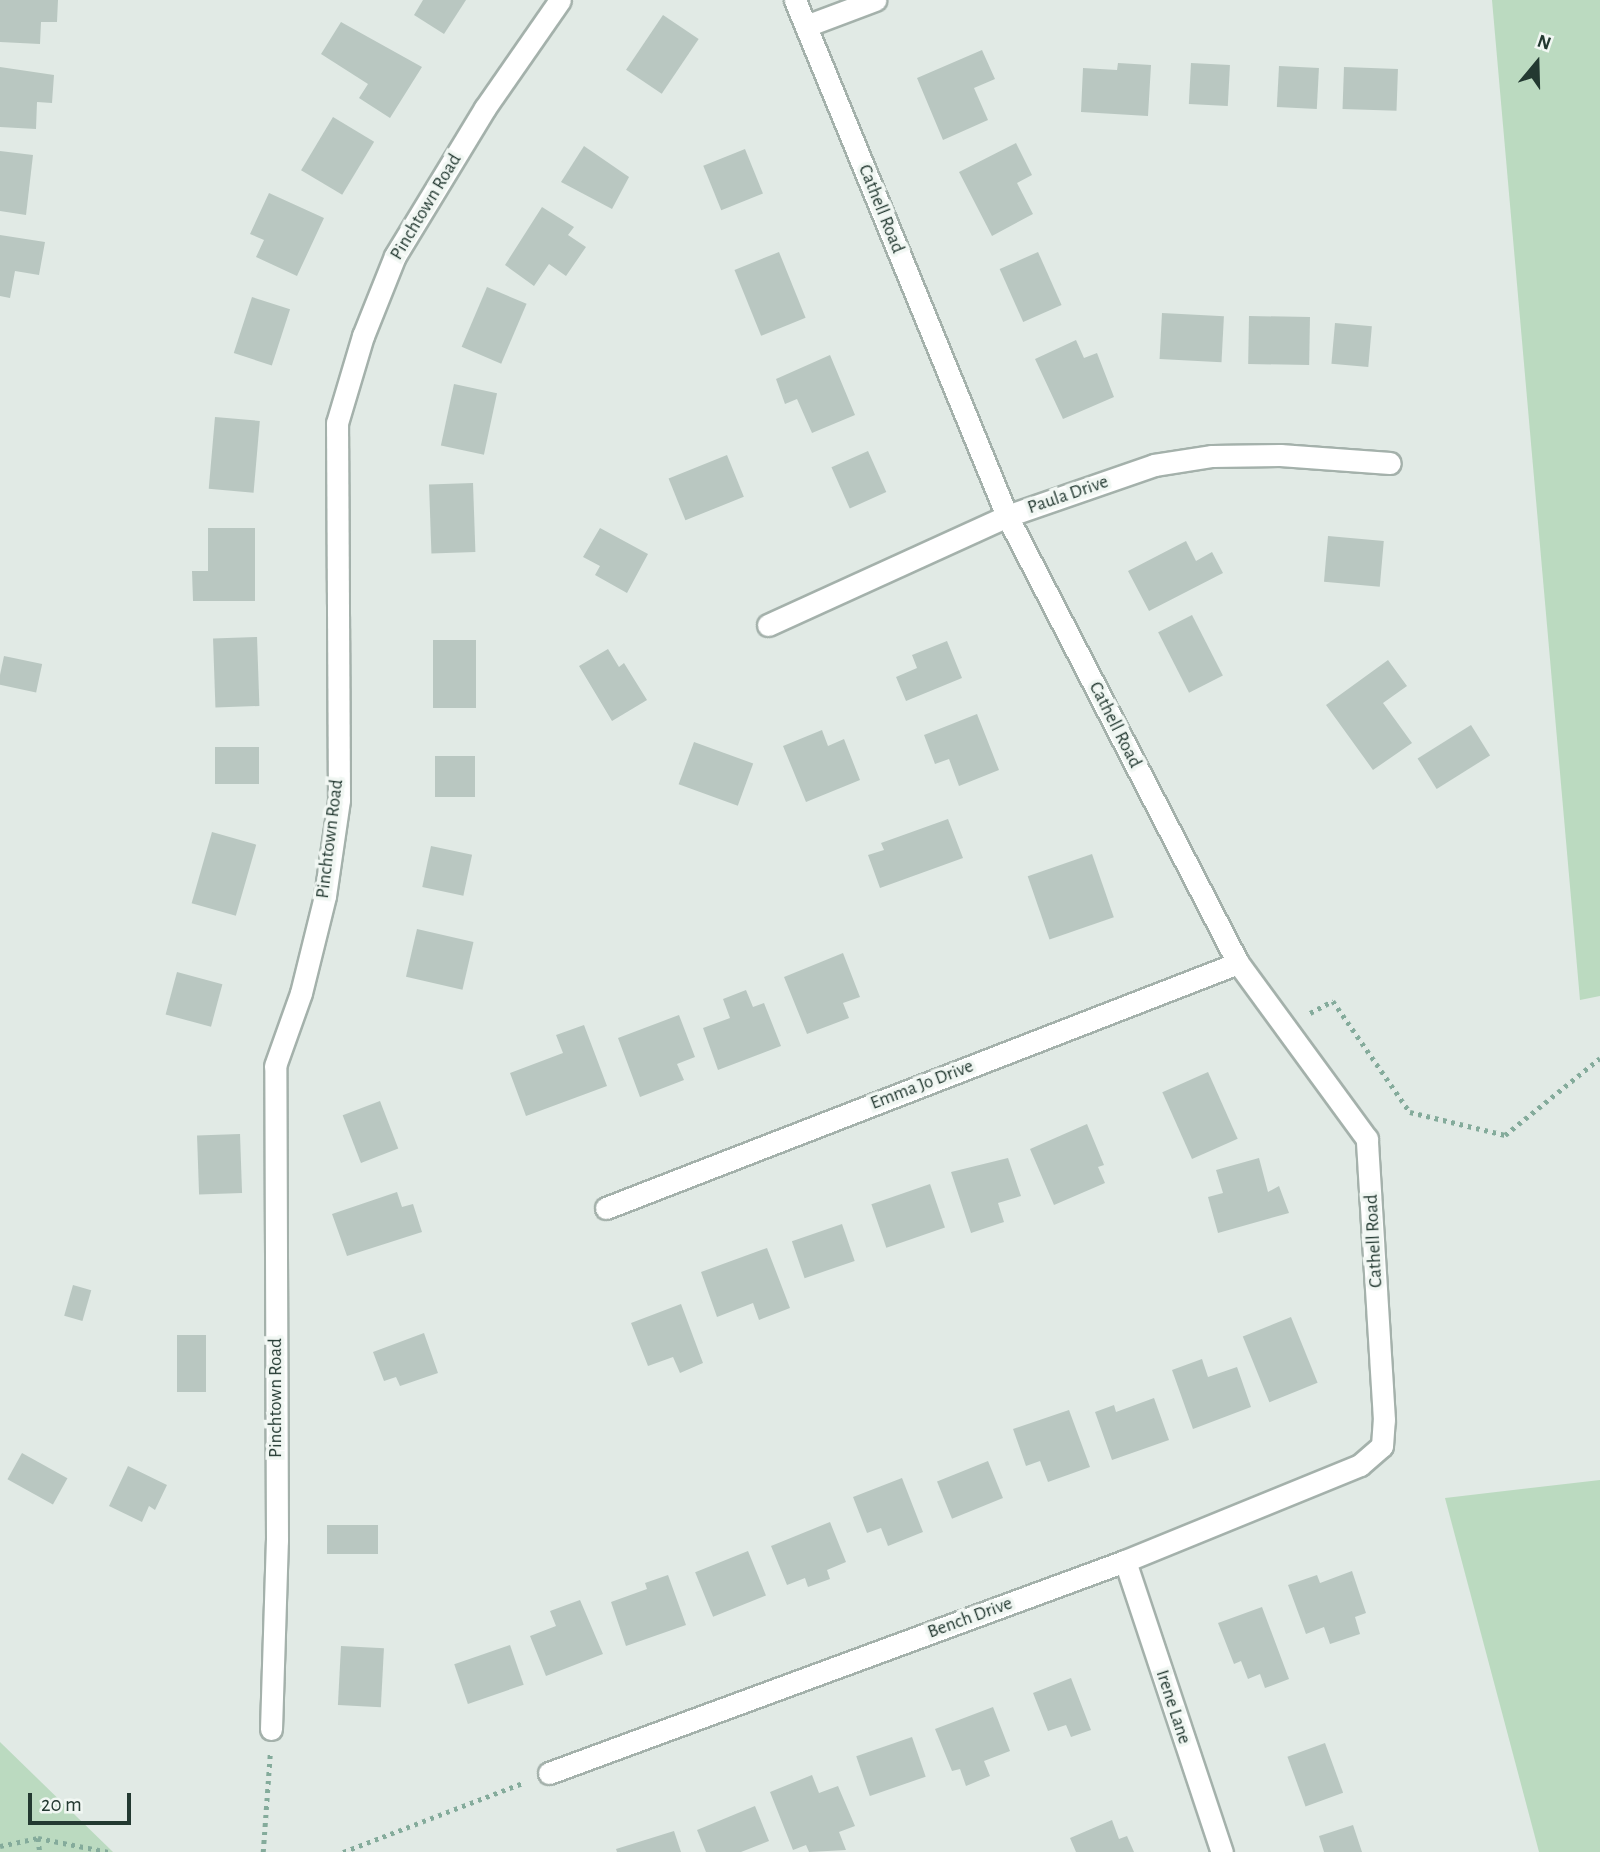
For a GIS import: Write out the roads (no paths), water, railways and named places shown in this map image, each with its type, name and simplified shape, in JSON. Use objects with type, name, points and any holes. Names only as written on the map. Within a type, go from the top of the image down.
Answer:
[{"type":"street","name":"Pinchtown Road","points":[[271,1728],[277,1539],[275,1066],[301,993],[325,896],[339,800],[337,424],[395,256],[485,108],[560,0]]},
{"type":"street","name":"Cathell Road","points":[[795,0],[1007,516],[1238,963],[1367,1139],[1384,1420],[1382,1446]]},
{"type":"street","points":[[806,26],[875,0]]},
{"type":"street","name":"Paula Drive","points":[[768,625],[1007,516],[1154,465],[1200,458],[1280,455],[1390,463]]},
{"type":"street","name":"Emma Jo Drive","points":[[606,1208],[1238,963]]},
{"type":"street","name":"Bench Drive","points":[[549,1773],[1125,1561],[1360,1465],[1382,1446]]},
{"type":"street","name":"Irene Lane","points":[[1125,1561],[1222,1852]]}]
